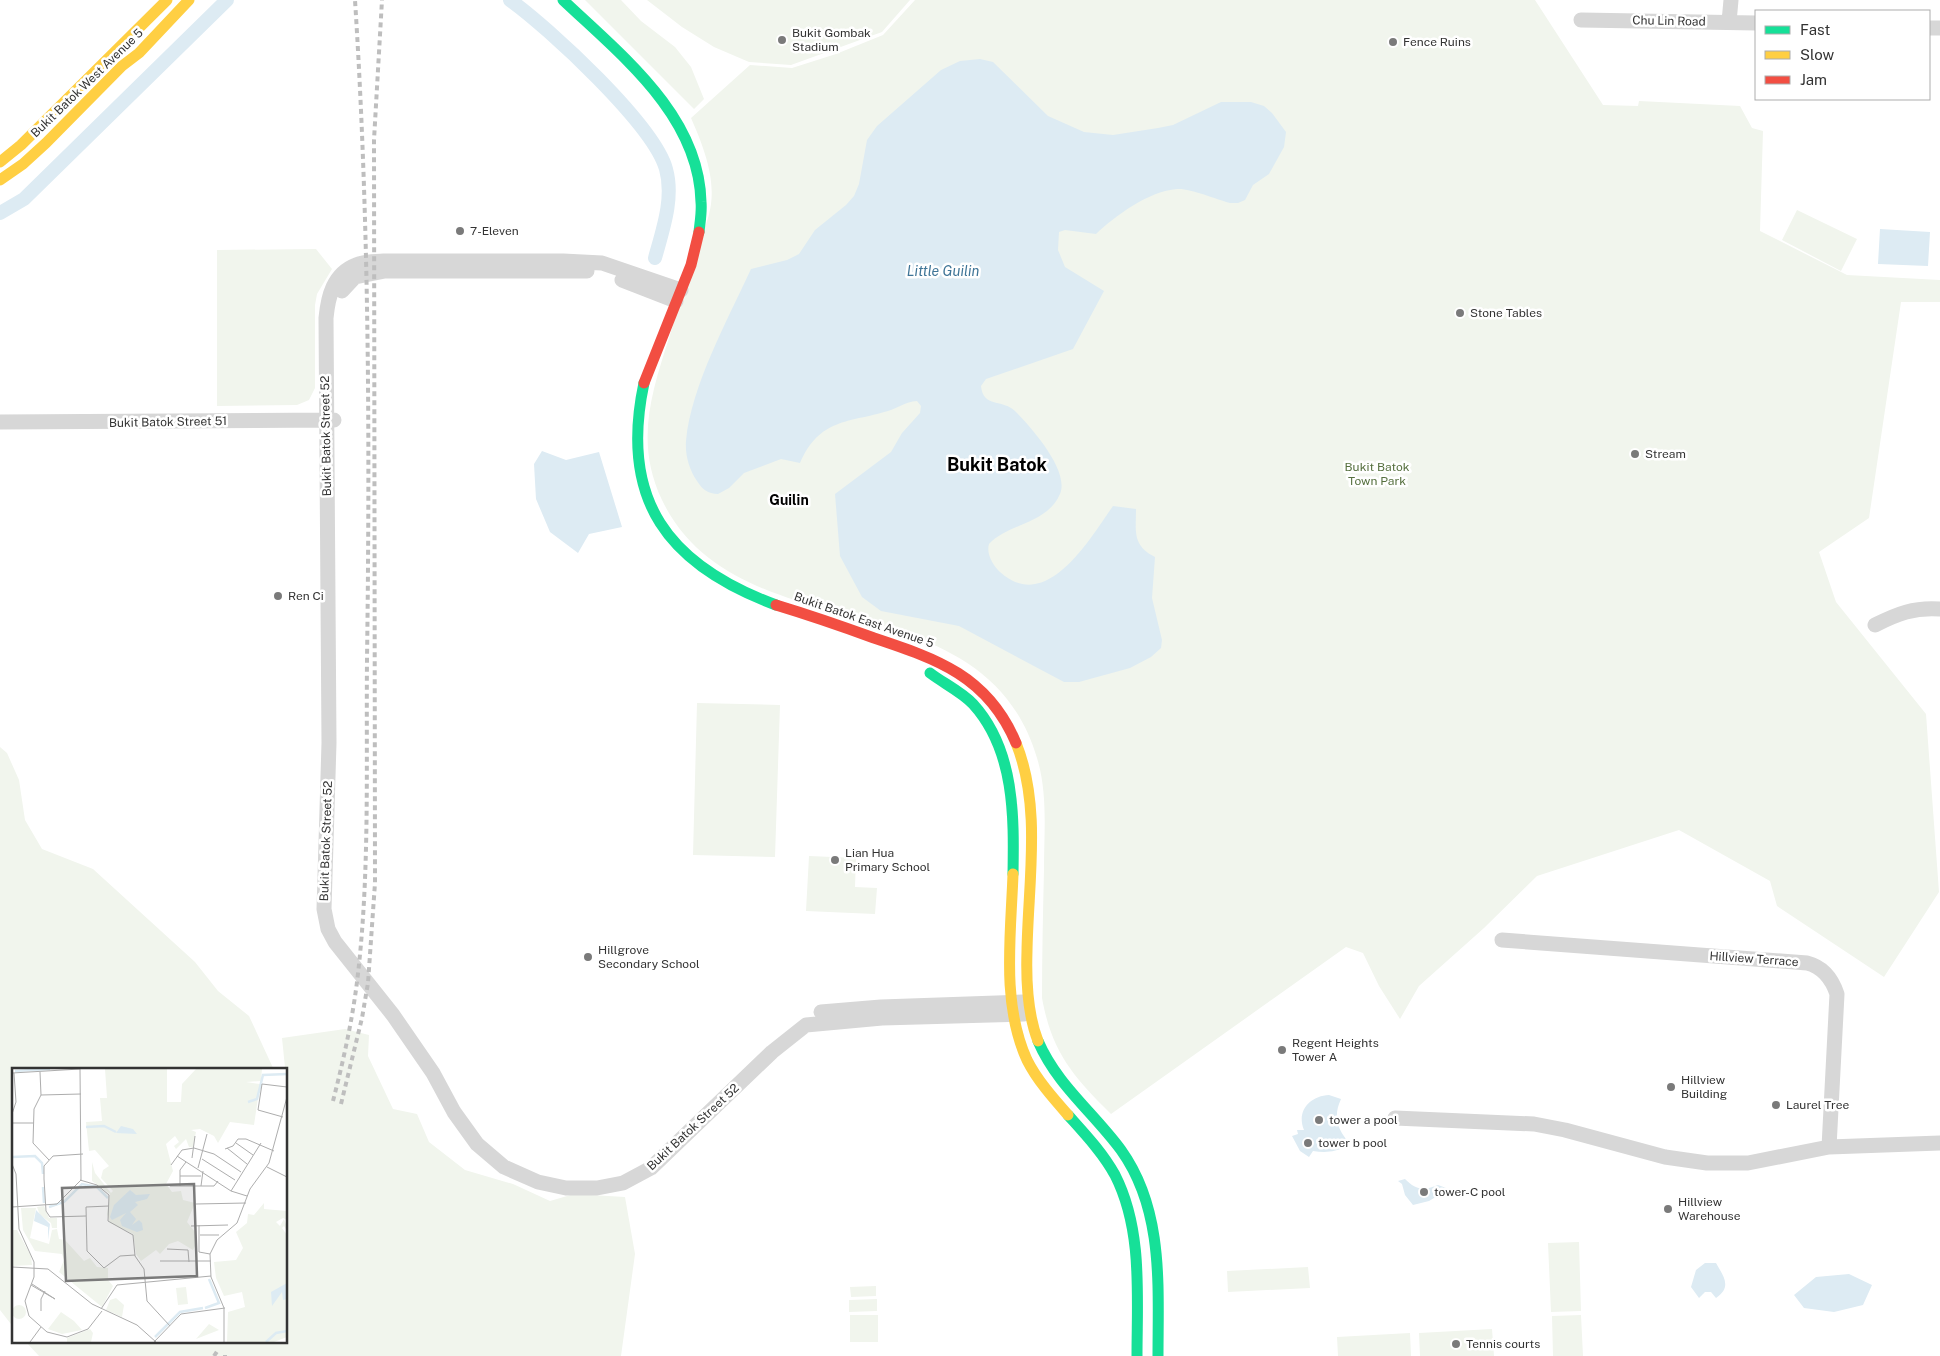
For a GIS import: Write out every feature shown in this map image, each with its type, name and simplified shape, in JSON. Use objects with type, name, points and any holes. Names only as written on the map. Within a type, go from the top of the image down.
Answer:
[{"type":"street","name":"Bukit Batok West Avenue 5","points":[[0,162],[21,146],[167,0]]},
{"type":"street","name":"Bukit Batok West Avenue 5","points":[[0,180],[23,164],[46,143],[122,66],[139,53],[189,0]]},
{"type":"street","name":"Bukit Batok East Avenue 5","points":[[563,0],[661,99],[690,146],[699,174],[702,214],[698,243],[631,386]]},
{"type":"street","points":[[1730,22],[1731,0]]},
{"type":"street","points":[[550,2],[567,20]]},
{"type":"street","name":"Chu Lin Road","points":[[1582,20],[1755,23]]},
{"type":"street","name":"Bukit Batok East Avenue 5","points":[[646,100],[659,113],[673,134],[688,174],[690,219],[686,244],[673,294],[639,402],[638,454],[645,491],[665,530],[681,550],[703,570],[727,586],[753,598],[926,654],[962,675],[993,704],[1009,727],[1025,766],[1030,793],[1027,952],[1029,1008],[1037,1039],[1050,1066],[1066,1090],[1124,1154],[1136,1174],[1148,1202],[1156,1246],[1158,1356]]},
{"type":"street","name":"Bukit Batok Street 52","points":[[673,294],[587,271],[508,273],[384,271],[355,278],[343,288],[338,301],[331,420],[329,743],[324,909],[328,929],[335,942],[393,1015],[434,1073],[454,1112],[477,1144],[504,1167],[538,1182],[566,1188],[597,1188],[624,1183],[651,1168],[772,1052],[806,1025],[1029,1008]]},
{"type":"street","name":"Bukit Batok Street 51","points":[[0,422],[331,420]]},
{"type":"street","points":[[626,440],[629,474]]},
{"type":"street","points":[[1874,625],[1901,612],[1916,608],[1940,609]]},
{"type":"street","points":[[921,669],[948,683],[971,702],[993,731],[1007,764],[1013,800],[1012,1009],[1021,1046],[1034,1073],[1050,1096],[1100,1152],[1123,1191],[1134,1232],[1136,1356]]},
{"type":"street","name":"Hillview Terrace","points":[[1502,940],[1807,963],[1821,969],[1831,980],[1837,994],[1829,1147]]},
{"type":"street","points":[[1395,1118],[1534,1124],[1564,1130],[1665,1157],[1707,1163],[1748,1163],[1829,1147],[1940,1143]]},
{"type":"green space","points":[[585,0],[621,0],[641,21],[675,47],[691,67],[704,99],[694,109]]},
{"type":"green space","name":"Bukit Gombak Stadium","points":[[647,0],[910,0],[882,32],[791,65],[749,62],[714,47],[682,27]]},
{"type":"green space","name":"Bukit Batok Town Park","points":[[915,0],[1535,0],[1603,105],[1638,106],[1639,101],[1740,106],[1752,128],[1763,131],[1760,231],[1847,275],[1940,280],[1940,302],[1901,302],[1869,518],[1819,552],[1836,602],[1926,714],[1939,892],[1884,977],[1777,906],[1770,881],[1679,830],[1537,876],[1484,928],[1419,986],[1400,1019],[1379,986],[1363,953],[1346,947],[1111,1114],[1086,1088],[1066,1062],[1058,1049],[1046,1017],[1042,998],[1045,827],[1043,785],[1037,758],[1008,701],[966,662],[914,637],[799,601],[744,580],[697,548],[662,500],[649,459],[648,438],[652,399],[711,204],[712,193],[709,171],[691,118],[750,65],[792,68],[836,54],[883,35]]},
{"type":"green space","points":[[1797,210],[1857,239],[1841,271],[1782,240]]},
{"type":"green space","points":[[316,249],[332,269],[317,294],[315,305],[315,388],[309,400],[297,405],[217,406],[217,250]]},
{"type":"green space","points":[[697,703],[780,705],[775,857],[693,855]]},
{"type":"green space","points":[[0,747],[7,753],[19,780],[25,820],[42,849],[93,869],[195,962],[218,991],[249,1016],[273,1068],[12,1068],[12,1325],[0,1310]]},
{"type":"green space","points":[[809,856],[856,858],[855,887],[877,888],[875,914],[806,911]]},
{"type":"green space","points":[[345,1029],[369,1035],[368,1056],[393,1109],[417,1114],[429,1142],[465,1170],[513,1184],[550,1201],[574,1194],[625,1197],[635,1254],[621,1356],[39,1356],[28,1344],[288,1344],[288,1068],[285,1068],[282,1038]]},
{"type":"green space","points":[[1579,1242],[1581,1311],[1551,1312],[1548,1243]]},
{"type":"green space","points":[[1308,1267],[1310,1288],[1228,1292],[1227,1271]]},
{"type":"green space","points":[[876,1286],[876,1296],[851,1297],[850,1287]]},
{"type":"green space","points":[[877,1299],[877,1311],[849,1312],[849,1300]]},
{"type":"green space","points":[[850,1315],[878,1315],[878,1342],[850,1342]]},
{"type":"green space","points":[[1581,1315],[1583,1356],[1553,1356],[1552,1316]]},
{"type":"green space","name":"Tennis courts","points":[[1492,1329],[1494,1356],[1420,1356],[1419,1333]]},
{"type":"green space","points":[[1410,1333],[1411,1356],[1338,1356],[1337,1337]]},
{"type":"water","name":"Little Guilin","points":[[980,59],[993,62],[1048,116],[1084,132],[1113,135],[1158,128],[1173,125],[1221,102],[1251,102],[1264,106],[1272,113],[1286,132],[1284,147],[1269,174],[1253,185],[1245,200],[1238,203],[1230,203],[1189,190],[1177,189],[1155,194],[1144,199],[1096,234],[1065,230],[1059,232],[1058,250],[1065,267],[1104,291],[1073,349],[986,379],[981,386],[985,398],[1010,407],[1030,427],[1054,462],[1062,484],[1060,494],[1046,512],[997,537],[989,544],[988,552],[1000,572],[1017,583],[1034,584],[1051,578],[1066,567],[1080,552],[1113,506],[1136,509],[1136,531],[1139,543],[1142,548],[1155,557],[1152,598],[1162,640],[1161,648],[1151,657],[1130,668],[1079,682],[1064,682],[959,626],[881,611],[862,597],[840,556],[835,494],[891,452],[902,433],[920,413],[921,406],[917,401],[836,425],[826,430],[817,438],[808,448],[800,463],[781,459],[744,473],[729,488],[718,494],[708,492],[701,486],[692,472],[687,457],[686,441],[695,398],[712,353],[751,269],[787,260],[799,254],[815,230],[846,205],[854,196],[859,184],[867,140],[877,126],[941,70],[960,61]]},
{"type":"water","points":[[1880,229],[1930,232],[1928,266],[1878,264]]},
{"type":"water","points":[[542,451],[566,460],[599,452],[622,527],[589,534],[578,553],[550,532],[536,499],[534,464]]},
{"type":"water","name":"tower a pool","points":[[1329,1095],[1341,1099],[1337,1110],[1337,1120],[1346,1139],[1339,1143],[1345,1142],[1347,1146],[1330,1152],[1313,1151],[1309,1157],[1300,1151],[1292,1136],[1298,1134],[1297,1130],[1304,1130],[1302,1117],[1306,1106],[1316,1098]]},
{"type":"water","name":"tower-C pool","points":[[1405,1179],[1416,1187],[1424,1189],[1438,1185],[1449,1189],[1429,1201],[1413,1205],[1405,1195],[1402,1184],[1398,1181]]},
{"type":"water","points":[[1705,1263],[1716,1263],[1724,1277],[1724,1290],[1716,1298],[1711,1292],[1705,1292],[1699,1298],[1691,1287],[1696,1270]]},
{"type":"water","points":[[1849,1274],[1872,1285],[1863,1305],[1834,1312],[1804,1308],[1794,1295],[1816,1277]]},
{"type":"waterway","points":[[0,213],[24,199],[227,0]]},
{"type":"waterway","points":[[510,0],[549,32],[598,78],[642,128],[657,150],[666,169],[669,191],[666,214],[655,258]]},
{"type":"railway","points":[[333,1101],[353,1012],[361,942],[366,862],[368,495],[366,247],[355,0]]},
{"type":"railway","points":[[341,1104],[362,1018],[368,983],[375,883],[374,140],[382,0]]},
{"type":"railway","points":[[214,1356],[218,1350]]},
{"type":"traffic: fast","points":[[563,0],[632,65],[672,114],[687,141],[697,171],[701,206],[699,232]]},
{"type":"traffic: fast","points":[[644,383],[638,424],[639,461],[646,494],[660,523],[680,548],[706,570],[738,589],[776,605]]},
{"type":"traffic: fast","points":[[930,673],[973,704],[987,722],[997,742],[1004,763],[1012,807],[1013,874]]},
{"type":"traffic: fast","points":[[1038,1041],[1046,1057],[1065,1085],[1121,1150],[1135,1173],[1145,1198],[1152,1223],[1156,1249],[1158,1356]]},
{"type":"traffic: fast","points":[[1068,1115],[1105,1159],[1115,1175],[1124,1196],[1130,1218],[1136,1264],[1137,1356]]},
{"type":"traffic: slow","points":[[0,162],[21,145],[167,0]]},
{"type":"traffic: slow","points":[[0,180],[23,164],[46,143],[122,66],[139,53],[189,0]]},
{"type":"traffic: slow","points":[[1016,743],[1029,793],[1031,819],[1032,846],[1027,974],[1029,1008],[1038,1041]]},
{"type":"traffic: slow","points":[[1013,874],[1009,968],[1014,1015],[1019,1038],[1027,1060],[1036,1075],[1068,1115]]},
{"type":"traffic: jam","points":[[644,383],[691,265],[699,232]]},
{"type":"traffic: jam","points":[[776,605],[919,654],[958,673],[991,701],[1016,743]]},
{"type":"place","name":"Bukit Gombak Stadium","points":[[782,40]]},
{"type":"place","name":"Fence Ruins","points":[[1393,42]]},
{"type":"place","name":"7-Eleven","points":[[460,231]]},
{"type":"place","name":"Stone Tables","points":[[1460,313]]},
{"type":"place","name":"Stream","points":[[1635,454]]},
{"type":"place","name":"Ren Ci","points":[[278,596]]},
{"type":"place","name":"Lian Hua Primary School","points":[[835,860]]},
{"type":"place","name":"Hillgrove Secondary School","points":[[588,957]]},
{"type":"place","name":"Regent Heights Tower A","points":[[1282,1050]]},
{"type":"place","name":"Hillview Building","points":[[1671,1087]]},
{"type":"place","name":"Laurel Tree","points":[[1776,1105]]},
{"type":"place","name":"tower a pool","points":[[1319,1120]]},
{"type":"place","name":"tower b pool","points":[[1308,1143]]},
{"type":"place","name":"tower-C pool","points":[[1424,1192]]},
{"type":"place","name":"Hillview Warehouse","points":[[1668,1209]]},
{"type":"place","name":"Tennis courts","points":[[1456,1344]]},
{"type":"district","name":"Bukit Batok","points":[[997,464]]},
{"type":"district","name":"Guilin","points":[[789,500]]}]
